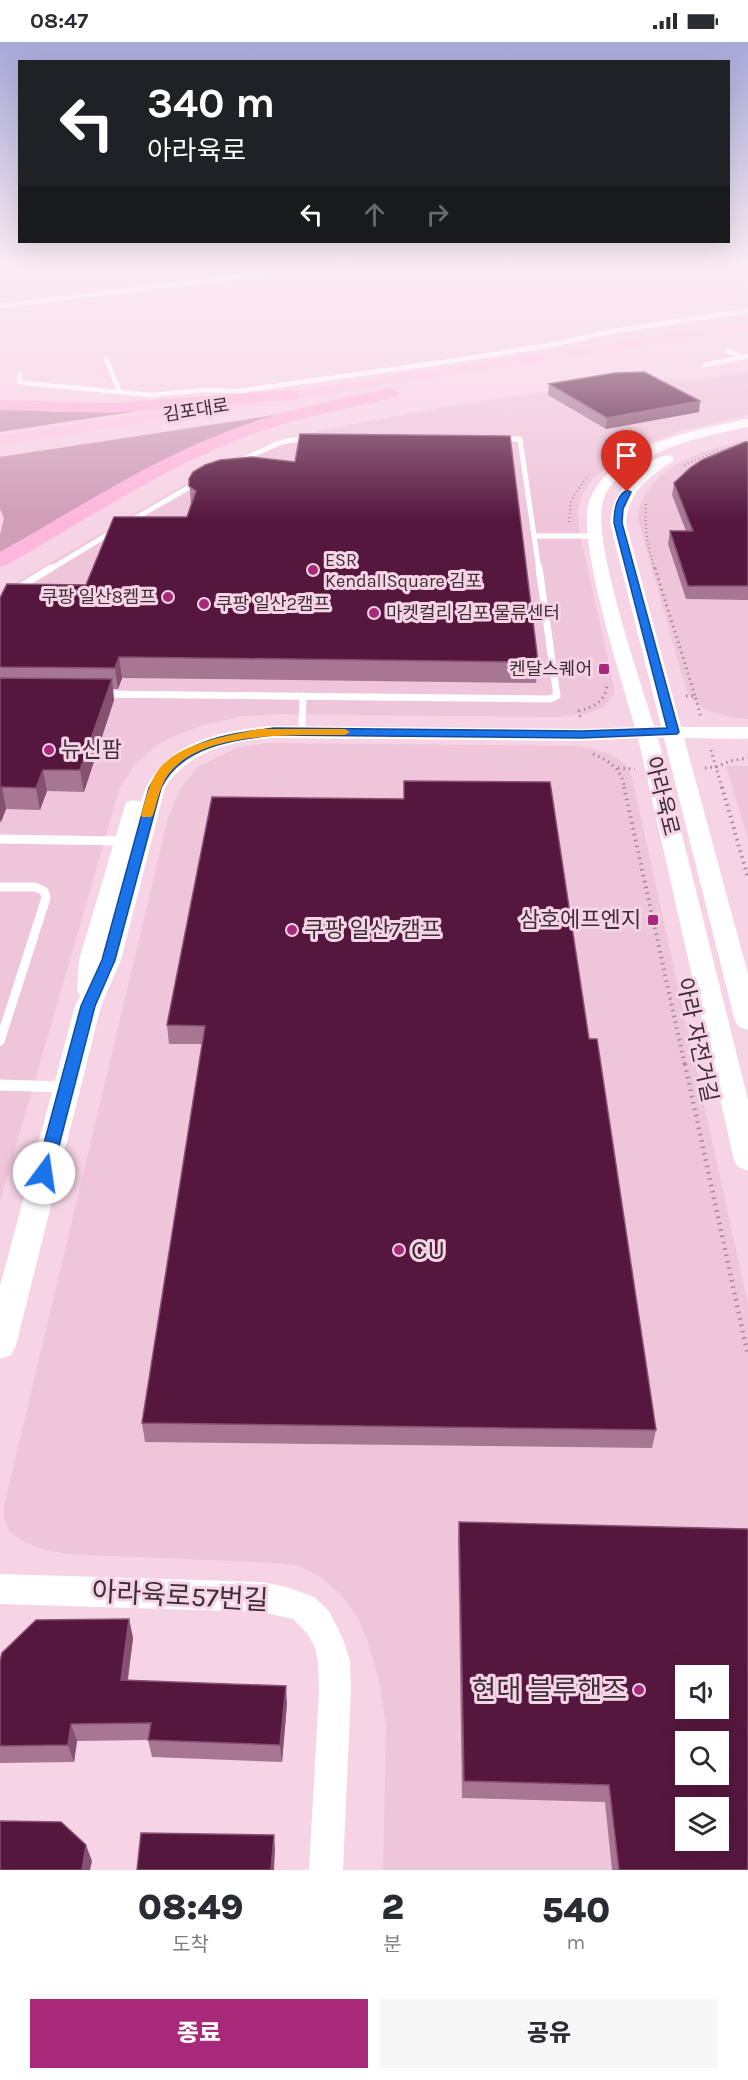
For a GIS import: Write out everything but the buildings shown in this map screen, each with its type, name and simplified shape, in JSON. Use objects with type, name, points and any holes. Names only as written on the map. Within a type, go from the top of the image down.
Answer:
[{"type":"highway","points":[[0,561],[158,471],[229,437],[302,414],[391,393]]},
{"type":"highway","points":[[0,405],[100,409],[292,395]]},
{"type":"main road","name":"김포대로","points":[[0,441],[596,348]]},
{"type":"main road","name":"김포대로","points":[[0,451],[551,367],[706,348]]},
{"type":"main road","points":[[551,367],[582,366]]},
{"type":"street","name":"아라육로","points":[[748,423],[700,433],[672,442],[639,458],[608,482],[597,499],[593,517],[595,536],[646,732],[748,1160]]},
{"type":"street","name":"아라육로","points":[[748,433],[707,442],[665,459],[635,482],[619,509],[618,523],[748,1021]]},
{"type":"street","points":[[88,1006],[91,960],[122,841],[145,775],[153,765],[175,749],[194,740],[229,729],[302,724],[581,726],[646,732]]},
{"type":"street","points":[[0,1345],[88,1006],[109,960],[155,788],[161,775],[169,766],[193,751],[229,737],[274,732],[582,735],[646,732],[748,733]]},
{"type":"street","name":"아라육로57번길","points":[[0,1589],[261,1597],[303,1608],[318,1622],[328,1640],[334,1661],[335,1691],[326,1870]]},
{"type":"lane","name":"김포대로","points":[[20,375],[20,381],[24,383],[151,395],[205,390],[239,391],[452,361],[523,348]]},
{"type":"lane","points":[[729,348],[745,357]]},
{"type":"lane","points":[[704,365],[745,357]]},
{"type":"lane","points":[[106,359],[120,392]]},
{"type":"lane","points":[[226,467],[301,437],[324,437]]},
{"type":"lane","points":[[93,694],[550,699],[557,696],[520,439],[486,438]]},
{"type":"lane","points":[[0,599],[210,475]]},
{"type":"lane","points":[[535,536],[595,536]]},
{"type":"lane","points":[[302,724],[303,696]]},
{"type":"lane","points":[[0,839],[122,841]]},
{"type":"lane","points":[[0,887],[35,887],[44,891],[46,898],[0,1041]]},
{"type":"lane","points":[[0,1085],[66,1087]]},
{"type":"path","points":[[680,467],[708,454],[748,443]]},
{"type":"path","points":[[648,500],[644,524],[646,541],[695,696]]},
{"type":"path","name":"아라 자전거길","points":[[585,752],[611,762],[623,780],[748,1356]]},
{"type":"path","points":[[748,758],[730,761],[716,767],[748,878]]},
{"type":"shaded area","points":[[748,372],[748,415],[679,431],[630,450],[594,477],[581,496],[578,512],[579,530],[614,686],[614,694],[604,707],[586,714],[559,717],[278,714],[242,716],[200,726],[175,736],[157,745],[135,764],[120,787],[0,1201],[0,592],[205,473],[244,454],[297,435],[439,408],[589,385],[621,381],[700,379]]},
{"type":"shaded area","points":[[164,407],[0,432],[0,408],[59,412]]},
{"type":"shaded area","points":[[301,411],[241,428],[0,553],[0,535],[4,518],[0,509],[0,457]]},
{"type":"shaded area","points":[[748,439],[748,719],[729,717],[706,710],[687,693],[638,519],[639,507],[645,494],[659,477],[680,462],[705,451]]},
{"type":"shaded area","points":[[267,743],[579,746],[611,754],[628,767],[748,1304],[748,1870],[383,1870],[386,1725],[379,1682],[368,1642],[357,1616],[340,1594],[321,1577],[300,1566],[278,1563],[67,1554],[42,1549],[22,1541],[10,1532],[4,1520],[4,1506],[168,818],[180,789],[198,767],[236,748]]},
{"type":"shaded area","points":[[726,766],[748,766],[748,839]]},
{"type":"slow traffic","points":[[147,815],[161,775],[179,758],[210,743],[244,734],[345,732]]},
{"type":"place","name":"ESR KendallSquare 김포","points":[[313,570]]},
{"type":"place","name":"쿠팡 일산8켐프","points":[[168,597]]},
{"type":"place","name":"쿠팡 일산2캠프","points":[[204,604]]},
{"type":"place","name":"마켓컬리 김포 물류센터","points":[[374,613]]},
{"type":"place","name":"켄달스퀘어","points":[[604,669]]},
{"type":"place","name":"뉴신팜","points":[[49,750]]},
{"type":"place","name":"삼호에프엔지","points":[[653,920]]},
{"type":"place","name":"쿠팡 일산7캠프","points":[[292,930]]},
{"type":"place","name":"CU","points":[[399,1250]]},
{"type":"place","name":"현대 블루핸즈","points":[[639,1690]]},
{"type":"route","points":[[44,1173],[88,1006],[109,960],[155,788],[161,775],[179,758],[210,743],[229,737],[274,732],[582,735],[674,732],[618,523],[619,509],[627,492]]}]
